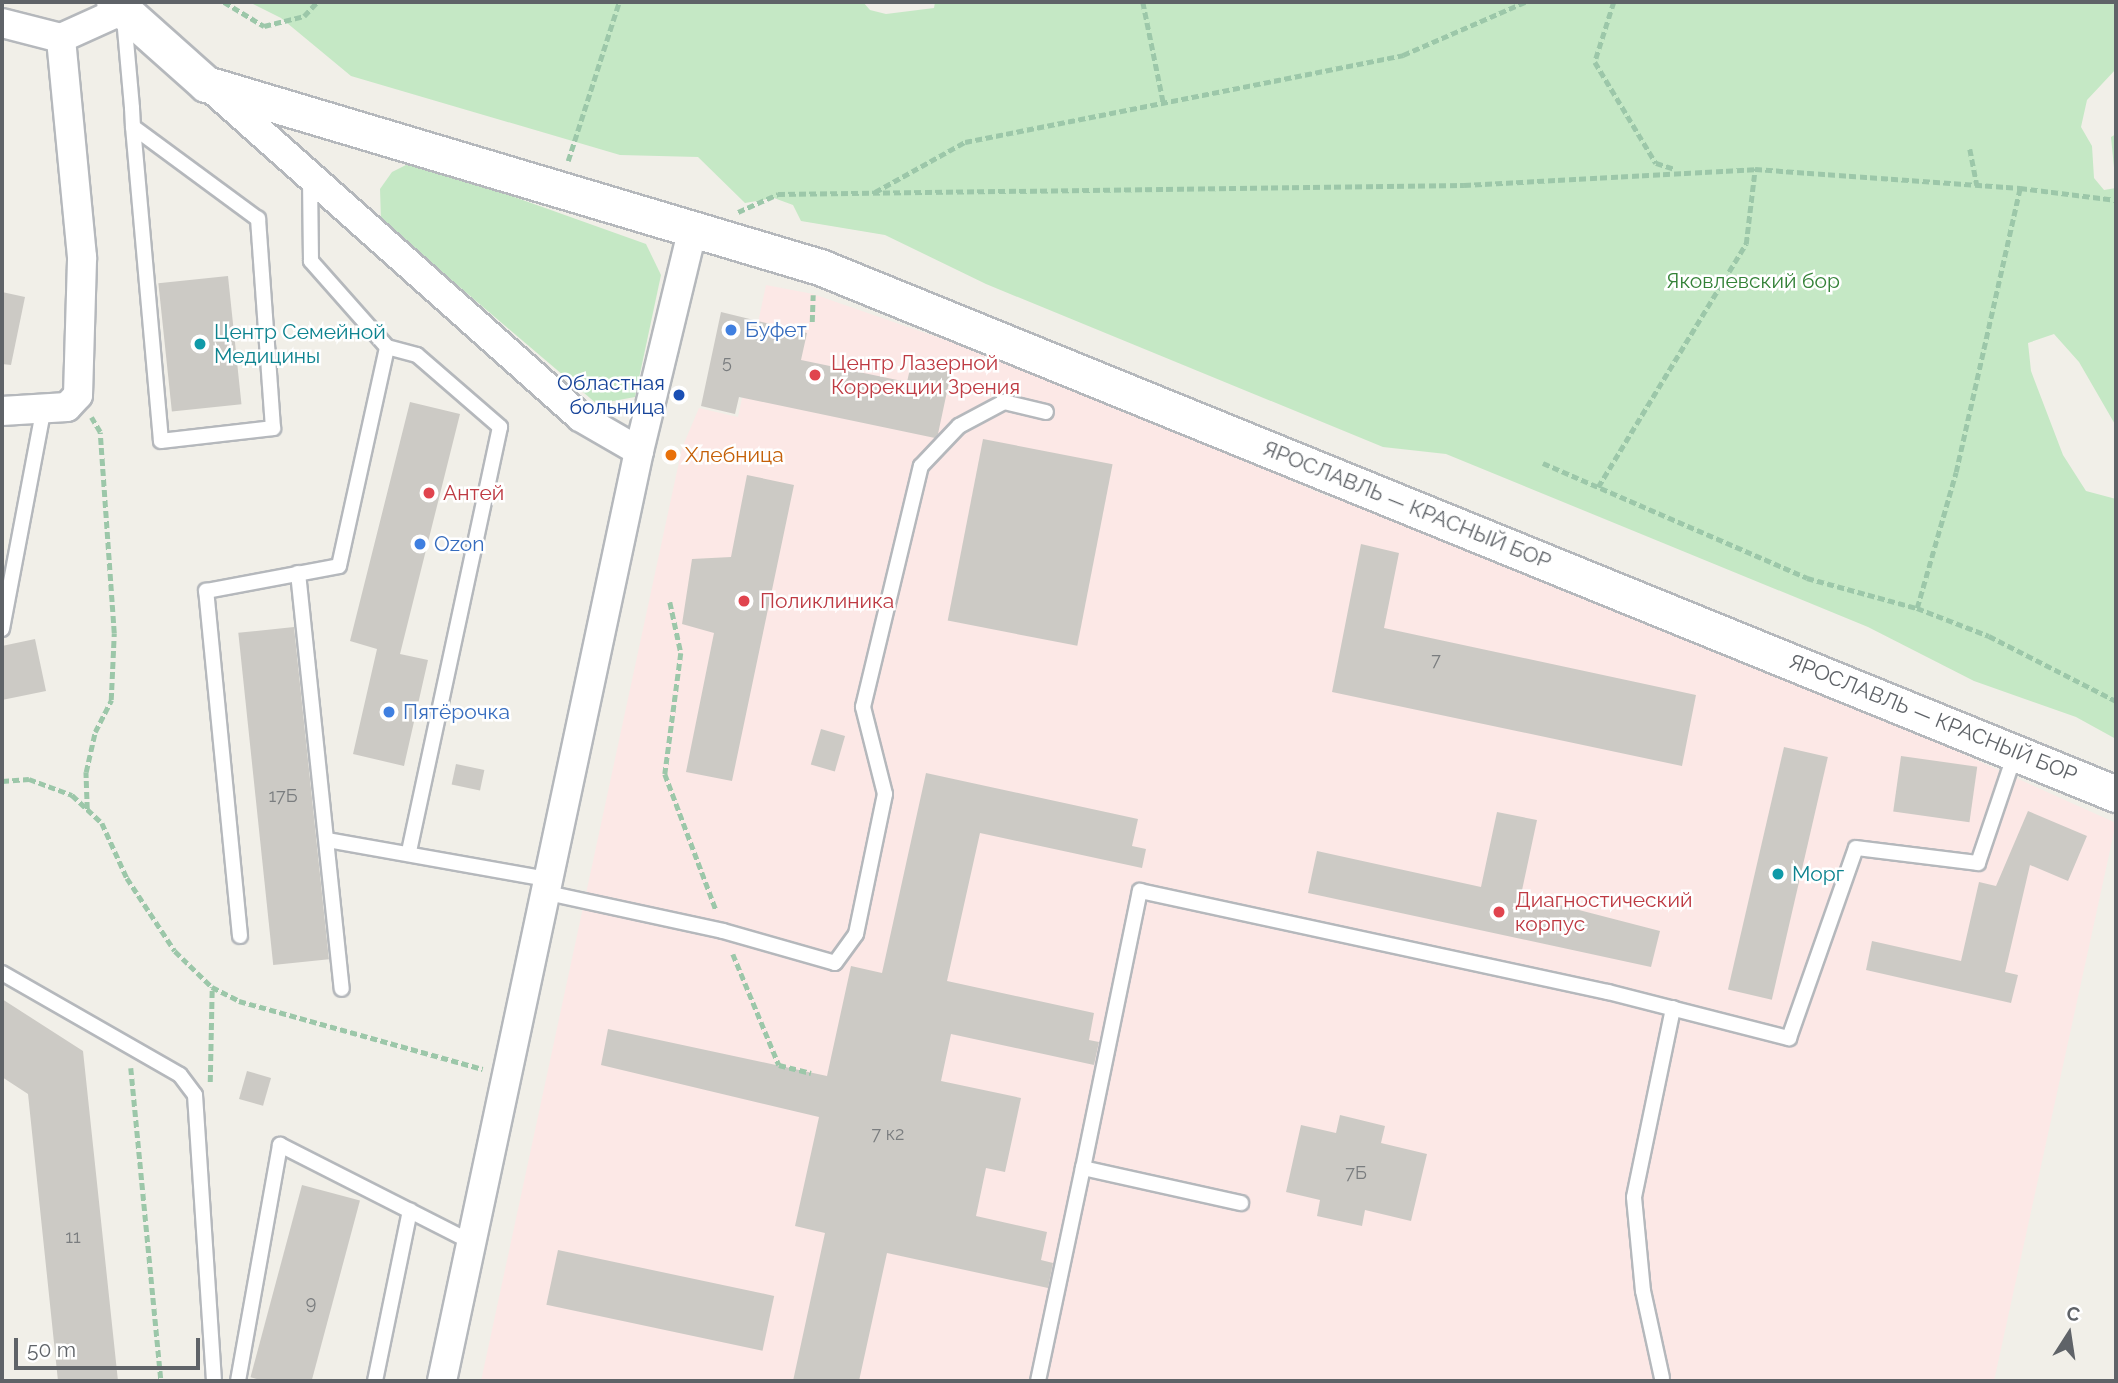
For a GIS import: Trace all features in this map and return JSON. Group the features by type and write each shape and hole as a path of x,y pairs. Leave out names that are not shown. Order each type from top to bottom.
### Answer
{"street":[{"path":"2,23 61,38 119,6 580,417 639,451"},
{"path":"2,411 43,412 66,407 78,395 82,257 61,38"},
{"name":"ЯРОСЛАВЛЬ — КРАСНЫЙ БОР","path":"206,83 558,192 820,267 2116,793"},
{"path":"442,1381 639,451 692,232"}],"lane":[{"path":"119,6 133,127 161,441 273,428 258,219 133,127"},
{"path":"309,176 311,261 387,347 416,355 500,427 409,853"},
{"path":"240,936 206,591 339,566 387,347"},
{"path":"328,840 409,853 545,885 835,963 856,934 885,794 863,707 921,466 959,426 1003,402 1046,412"},
{"path":"2,629 43,412"},
{"path":"298,573 342,989"},
{"path":"1038,1381 1140,891 1673,1008 1789,1038 1856,848 1978,863 2016,752"},
{"path":"2,973 180,1075 195,1095 214,1381"},
{"path":"1662,1378 1643,1291 1634,1197 1673,1008"},
{"path":"238,1381 275,1149 286,1147 471,1242"},
{"path":"1083,1168 1241,1203"},
{"path":"375,1381 410,1211"}],"path":[{"path":"224,2 264,26 304,16 317,2"},
{"path":"558,192 619,2"},
{"path":"1143,2 1164,105"},
{"path":"875,192 965,142 1164,105 1403,55 1525,2"},
{"path":"1614,2 1595,62 1656,163 1679,170"},
{"path":"1970,149 1977,185"},
{"path":"1598,487 1746,244 1755,169"},
{"path":"692,232 778,194 1464,185 1679,170 1755,169 2020,188 2116,200"},
{"path":"1917,608 1956,472 2020,188"},
{"path":"78,395 100,432 114,633 111,700 95,732 86,772 87,809"},
{"path":"1543,463 1807,578 1917,608 1989,636 2116,701"},
{"path":"670,602 681,653 665,774 723,931 779,1065 811,1073"},
{"path":"196,1116 210,1097 212,987"},
{"path":"129,1046 161,1381"}],"shaded area":[{"path":"766,285 813,294 1055,378 1329,497 1417,522 1832,695 2116,823 1994,1381 481,1381 682,448 699,408 738,417"}],"green space":[{"name":"Яковлевский бор","path":"249,2 863,2 870,10 886,14 934,8 935,2 2116,2 2116,69 2087,100 2081,127 2092,146 2094,178 2104,190 2116,188 2116,426 2079,362 2054,334 2028,343 2031,371 2063,455 2086,491 2116,499 2116,739 2076,717 1974,681 1868,627 1446,454 1383,447 986,284 885,235 801,221 793,205 774,198 745,203 698,157 620,155 351,76 281,18"},
{"path":"2116,134 2116,188 2111,137"},
{"path":"414,161 646,244 661,275 635,397 597,404 381,220 380,189 392,172"}],"building":[{"name":"Центр Семейной Медицины","path":"228,276 241,404 172,412 158,283"},
{"path":"2,292 25,297 11,365 2,364"},
{"name":"Центр Лазерной Коррекции Зрения","path":"721,312 807,333 801,360 907,382 912,360 952,368 938,434 935,438 739,397 735,414 701,406"},
{"path":"410,402 460,414 400,654 428,660 404,766 353,754 377,649 350,641"},
{"path":"983,439 1113,464 1077,646 948,621"},
{"path":"747,475 794,485 732,781 686,772 714,633 682,624 692,559 731,557"},
{"path":"1361,544 1399,553 1384,628 1696,695 1682,766 1332,692"},
{"path":"294,627 329,959 273,965 238,633"},
{"path":"35,639 46,691 2,700 2,646"},
{"path":"821,729 845,736 835,771 811,765"},
{"name":"Морг","path":"1784,747 1828,757 1772,1000 1728,990"},
{"path":"1901,756 1977,767 1969,822 1893,811"},
{"path":"456,764 484,770 480,791 452,785"},
{"path":"926,773 1138,819 1132,846 1146,849 1142,868 980,833 947,981 1094,1013 1089,1040 1099,1042 1094,1065 951,1034 941,1081 1021,1098 1005,1172 986,1168 976,1216 1047,1232 1041,1260 1053,1263 1048,1288 887,1253 859,1381 793,1381 825,1233 795,1226 819,1117 601,1065 608,1029 827,1076 851,966 882,973"},
{"path":"2028,811 2087,836 2068,881 2030,865 2005,972 2018,975 2011,1003 1866,970 1872,941 1961,961 1979,882 1996,886"},
{"path":"1497,812 1537,820 1521,895 1660,931 1651,967 1308,893 1317,851 1481,887"},
{"path":"2,999 83,1051 118,1381 58,1381 28,1094 2,1077"},
{"path":"247,1071 271,1078 263,1106 239,1099"},
{"path":"1340,1115 1385,1126 1381,1143 1427,1154 1411,1221 1365,1210 1362,1226 1317,1216 1320,1200 1286,1192 1301,1125 1336,1133"},
{"path":"302,1185 360,1201 312,1381 265,1381 250,1377"},
{"path":"558,1250 774,1296 763,1351 546,1305"}],"place":[{"name":"Буфет","path":"731,330"},
{"name":"Центр Семейной Медицины","path":"200,344"},
{"name":"Центр Лазерной Коррекции Зрения","path":"815,375"},
{"name":"Областная больница","path":"679,395"},
{"name":"Хлебница","path":"671,455"},
{"name":"Антей","path":"429,493"},
{"name":"Ozon","path":"420,544"},
{"name":"Поликлиника","path":"744,601"},
{"name":"Пятёрочка","path":"389,712"},
{"name":"Морг","path":"1778,874"},
{"name":"Диагностический корпус","path":"1499,912"}]}
